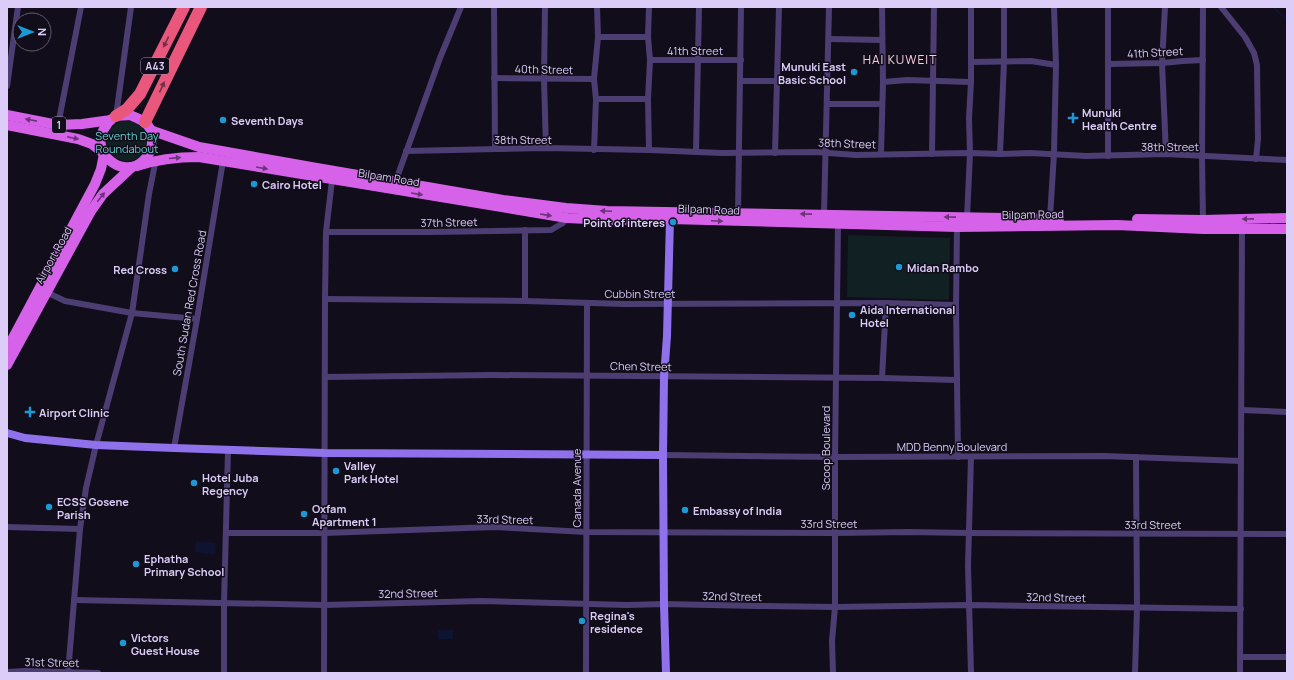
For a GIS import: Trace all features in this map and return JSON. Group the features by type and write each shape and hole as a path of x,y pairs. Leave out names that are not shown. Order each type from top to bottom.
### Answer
{"highway":[{"name":"A43","path":"114,118 127,109 140,94 184,7"},
{"name":"A43","path":"147,126 201,7"}],"main road":[{"name":"1","path":"7,115 58,125 82,124 130,115 147,126"},
{"path":"103,153 100,140 101,134 107,124 114,118"},
{"name":"1","path":"7,125 78,139 92,144 113,164 126,168 134,166"},
{"path":"134,166 145,160 151,151 153,140 147,126"},
{"name":"Bilpam Road","path":"147,126 199,147 394,186 567,218 608,220 670,220 824,214 968,218 1050,218 1242,228 1287,228"},
{"name":"Airport Road","path":"7,349 95,184 101,169 103,153"},
{"name":"Bilpam Road","path":"134,166 156,159 182,157 199,158 332,180 394,186 566,208 838,224 957,226 1117,224 1203,225 1287,218"},
{"name":"Airport Road","path":"7,365 95,205 103,194 134,166"}],"street":[{"path":"7,86 18,7"},
{"path":"58,125 81,7"},
{"path":"114,118 131,7"},
{"path":"394,186 440,58 461,7"},
{"path":"494,7 495,148"},
{"path":"545,7 544,79 546,148"},
{"path":"594,150 596,99 594,79 598,37 598,7"},
{"path":"649,7 649,150"},
{"path":"696,152 699,7"},
{"path":"738,218 742,7"},
{"path":"775,153 779,7"},
{"path":"824,214 829,7"},
{"path":"881,154 881,104 883,82 882,7"},
{"path":"932,154 934,7"},
{"path":"968,218 971,7"},
{"path":"1000,154 1004,62 1004,7"},
{"path":"1050,218 1054,153 1056,65 1054,7"},
{"path":"1108,7 1108,156"},
{"path":"1165,7 1162,63 1166,154"},
{"path":"1203,225 1202,156 1204,7"},
{"path":"1221,7 1245,37 1254,53 1257,65 1258,139 1256,159"},
{"path":"598,37 648,37"},
{"path":"829,39 882,40"},
{"name":"41th Street","path":"650,60 741,60"},
{"name":"41th Street","path":"1108,64 1162,63 1203,60"},
{"path":"971,62 1031,61 1056,65"},
{"name":"40th Street","path":"494,78 594,79"},
{"path":"883,82 907,80 971,82"},
{"path":"740,81 827,81"},
{"path":"596,99 648,99"},
{"path":"827,104 881,104"},
{"name":"38th Street","path":"406,151 546,148 739,153 815,152 881,154 1000,154 1030,152 1086,156 1166,154 1287,160"},
{"path":"68,673 80,529 86,488 96,445 132,313 149,194 156,159"},
{"name":"South Sudan Red Cross Road","path":"174,448 223,161"},
{"path":"324,673 326,232 332,180"},
{"name":"37th Street","path":"326,232 551,230 563,223 567,218"},
{"path":"666,673 663,455 664,377 670,220"},
{"name":"Scoop Boulevard","path":"833,673 832,641 835,607 838,224"},
{"path":"957,226 956,305 958,457"},
{"path":"1240,673 1242,228"},
{"path":"524,301 525,230"},
{"path":"46,292 66,301 132,313 197,319"},
{"name":"Cubbin Street","path":"325,298 587,303 886,303 956,305"},
{"name":"Canada Avenue","path":"586,673 587,303"},
{"path":"882,378 886,303"},
{"name":"Chen Street","path":"325,377 492,375 957,380"},
{"path":"1242,410 1287,412"},
{"path":"7,433 25,438 96,445 228,450 325,453 586,456 663,455"},
{"path":"224,673 224,604 228,450"},
{"name":"MDD Benny Boulevard","path":"663,455 835,457 1136,457 1241,461"},
{"path":"971,457 969,533 971,673"},
{"path":"1135,673 1136,457"},
{"path":"7,527 80,529"},
{"name":"33rd Street","path":"227,532 324,533 495,527 586,532 1287,534"},
{"name":"32nd Street","path":"74,600 324,606 482,601 627,605 664,604 835,607 969,605 1241,609"},
{"path":"1240,657 1287,657"},
{"name":"31st Street","path":"7,672 98,673"}],"green space":[{"name":"Seventh Day Roundabout","path":"131,121 138,124 144,130 147,141 146,149 138,158 131,161 123,161 116,158 108,149 107,137 110,130 119,122"},
{"name":"Midan Rambo","path":"848,235 950,238 949,300 847,297"}],"water":[{"path":"196,541 216,543 215,555 195,552"},
{"path":"438,630 453,630 453,639 438,639"}],"waterway":[{"path":"1273,7 1287,20"}],"place":[{"name":"Munuki East Basic School","path":"854,72"},
{"name":"Munuki Health Centre","path":"1073,118"},
{"name":"Seventh Days","path":"223,120"},
{"name":"Cairo Hotel","path":"254,184"},
{"name":"Point of interes","path":"673,222"},
{"name":"Midan Rambo","path":"899,267"},
{"name":"Red Cross","path":"175,269"},
{"name":"Aida International Hotel","path":"852,315"},
{"name":"Airport Clinic","path":"30,412"},
{"name":"Valley Park Hotel","path":"336,471"},
{"name":"Hotel Juba Regency","path":"194,483"},
{"name":"ECSS Gosene Parish","path":"49,507"},
{"name":"Embassy of India","path":"685,510"},
{"name":"Oxfam Apartment 1","path":"304,514"},
{"name":"Ephatha Primary School","path":"136,564"},
{"name":"Regina's residence","path":"582,621"},
{"name":"Victors Guest House","path":"123,643"}],"district":[{"name":"HAI KUWEIT","path":"900,59"}]}
